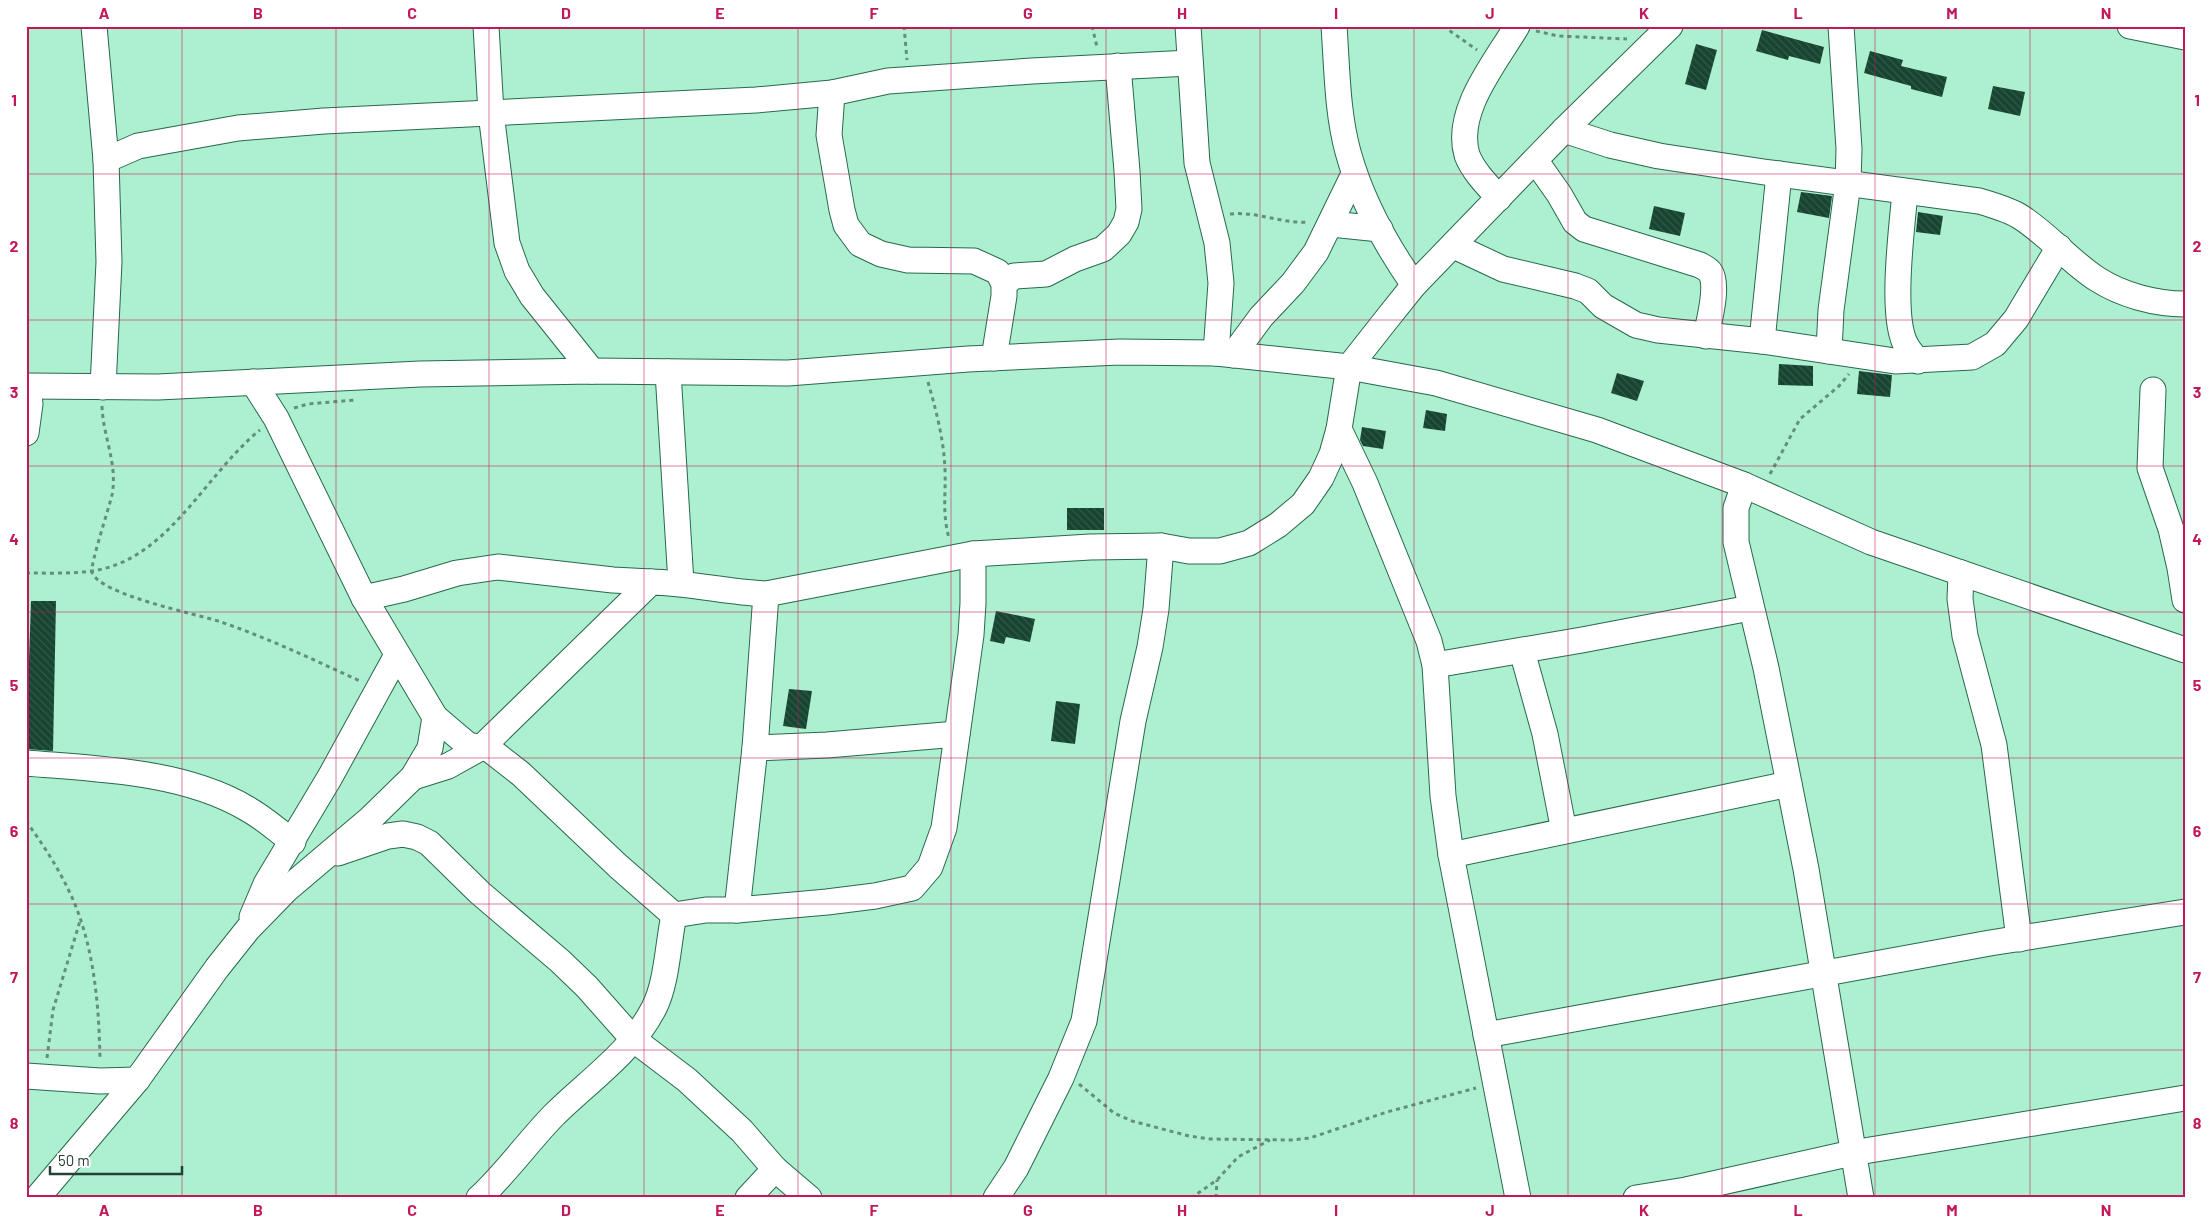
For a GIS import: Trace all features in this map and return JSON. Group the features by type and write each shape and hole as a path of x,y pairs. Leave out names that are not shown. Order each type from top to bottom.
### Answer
{"street":[{"path":"94,26 106,160 109,262 103,387"},
{"path":"486,26 491,112 506,243 514,264 532,296 592,372"},
{"path":"1188,26 1197,163 1216,243 1221,283 1225,354"},
{"path":"1334,26 1342,117 1347,150 1354,174 1380,230 1414,285"},
{"path":"2130,26 2185,36"},
{"path":"1499,198 1478,174 1467,155 1464,126 1473,100 1496,62 1523,27"},
{"path":"1829,351 1831,310 1848,183 1849,149 1834,29"},
{"path":"364,598 404,589 457,572 498,567 613,580 681,583 731,592 766,594 963,556 1044,548 1161,546 1189,551 1220,551 1249,543 1278,525 1303,504 1321,478 1332,454 1339,429 1349,367 1414,285 1454,246 1564,130 1664,32"},
{"path":"106,160 138,146 238,128 491,112 756,100 832,93 888,81 1118,66 1190,64"},
{"path":"1004,284 1014,276 1046,274 1075,259 1103,249 1112,242 1126,222 1129,209 1128,171 1118,66"},
{"path":"832,93 829,135 846,225 860,244 882,254 908,260 974,261 998,272 1003,278 1004,284 994,358"},
{"path":"1564,130 1610,145 1659,156 1979,201 2000,207 2019,216 2096,278 2124,294 2172,304 2185,304"},
{"path":"1535,160 1559,194 1575,222 1584,229 1700,265 1710,271 1714,291 1706,336"},
{"path":"1225,354 1261,317 1307,264 1331,224 1354,174"},
{"path":"1762,341 1779,174"},
{"path":"1905,192 1898,306 1900,326 1905,345 1918,361"},
{"path":"1331,224 1380,230"},
{"path":"1454,246 1503,270 1575,286 1588,291 1603,306 1636,325 1658,330 1762,341 1895,361 1972,357 1995,344 2016,319 2059,247"},
{"path":"26,434 28,395 103,387 158,387 420,374 592,372 788,373 923,362 1118,352 1225,354 1349,367 1436,383 1597,430 1751,488 1871,542 2185,650"},
{"path":"668,372 681,583"},
{"path":"253,382 276,418 364,598 435,717 468,745 482,747 499,756 521,774 618,866 674,915"},
{"path":"2153,390 2150,468 2171,529 2185,600"},
{"path":"1339,429 1365,483 1405,586 1429,641 1435,666 1443,796 1451,856 1518,1198"},
{"path":"1751,488 1736,508 1736,542 1750,608 1766,668 1806,870 1861,1198"},
{"path":"996,1198 1016,1168 1064,1070 1084,1020 1133,721 1150,647 1156,609 1161,546"},
{"path":"674,915 706,910 737,910 875,896 912,888 930,867 944,828 971,634 973,603 963,556"},
{"path":"1962,573 1960,599 1965,636 1994,745 2019,939"},
{"path":"413,777 448,766 482,747 651,582"},
{"path":"737,910 754,748 766,594"},
{"path":"1435,666 1750,608"},
{"path":"1522,651 1545,734 1564,832"},
{"path":"248,929 266,884 293,842 397,655"},
{"path":"37,1198 137,1080 248,929 286,890 371,818 413,777 430,748 435,717"},
{"path":"754,748 827,745 957,734"},
{"path":"26,762 107,770 170,780 204,788 247,808 293,842"},
{"path":"1451,856 1789,784"},
{"path":"324,858 388,836 403,834 417,837 429,844 480,893 560,961 587,987 633,1039 687,1080 742,1131 775,1169 809,1198"},
{"path":"1486,1036 2019,939 2185,912"},
{"path":"478,1198 499,1180 553,1116 603,1071 633,1039 654,1007 663,984 674,915"},
{"path":"36,1077 100,1081 137,1080"},
{"path":"1636,1198 1686,1190 1852,1153 2185,1098"},
{"path":"748,1198 775,1169"}],"path":[{"path":"904,26 909,80"},
{"path":"1442,26 1496,62"},
{"path":"1523,27 1558,36 1664,32"},
{"path":"1210,217 1249,213 1286,222 1331,224"},
{"path":"1751,488 1780,458 1800,419 1839,386 1864,357"},
{"path":"923,362 939,426 945,472 944,519 963,556"},
{"path":"103,387 103,422 114,471 112,494 105,525 93,558 92,571 102,581 141,600 220,621 315,660 378,690"},
{"path":"26,573 92,571 114,565 136,555 163,534 239,449 276,418"},
{"path":"26,822 69,890 80,920 91,963 98,1009 100,1081"},
{"path":"36,1077 53,1010 80,920"},
{"path":"1064,1070 1105,1106 1132,1121 1210,1139 1291,1140 1310,1138 1387,1112 1495,1083"},
{"path":"1191,1198 1217,1180 1238,1157 1271,1139"},
{"path":"1216,1198 1217,1180"}],"building":[{"path":"1762,30 1824,47 1820,64 1789,56 1788,60 1756,51"},
{"path":"1696,44 1717,50 1706,90 1685,84"},
{"path":"1870,51 1903,60 1901,66 1947,77 1942,97 1864,73"},
{"path":"1993,86 2025,92 2020,116 1988,109"},
{"path":"1801,192 1832,196 1829,218 1797,212"},
{"path":"1654,206 1685,213 1680,236 1649,229"},
{"path":"1918,212 1943,216 1940,235 1916,232"},
{"path":"1779,364 1813,366 1813,386 1778,385"},
{"path":"1859,371 1892,375 1890,397 1857,394"},
{"path":"1617,373 1644,381 1637,401 1611,393"},
{"path":"1426,410 1447,414 1445,431 1423,428"},
{"path":"1362,427 1386,431 1383,449 1363,446 1360,440"},
{"path":"1067,508 1104,508 1104,530 1067,530"},
{"path":"31,601 56,601 53,751 26,749"},
{"path":"996,611 1035,619 1030,642 1006,637 1004,644 990,641"},
{"path":"789,689 812,691 806,729 783,726"},
{"path":"1056,701 1080,704 1075,744 1051,741"}]}
